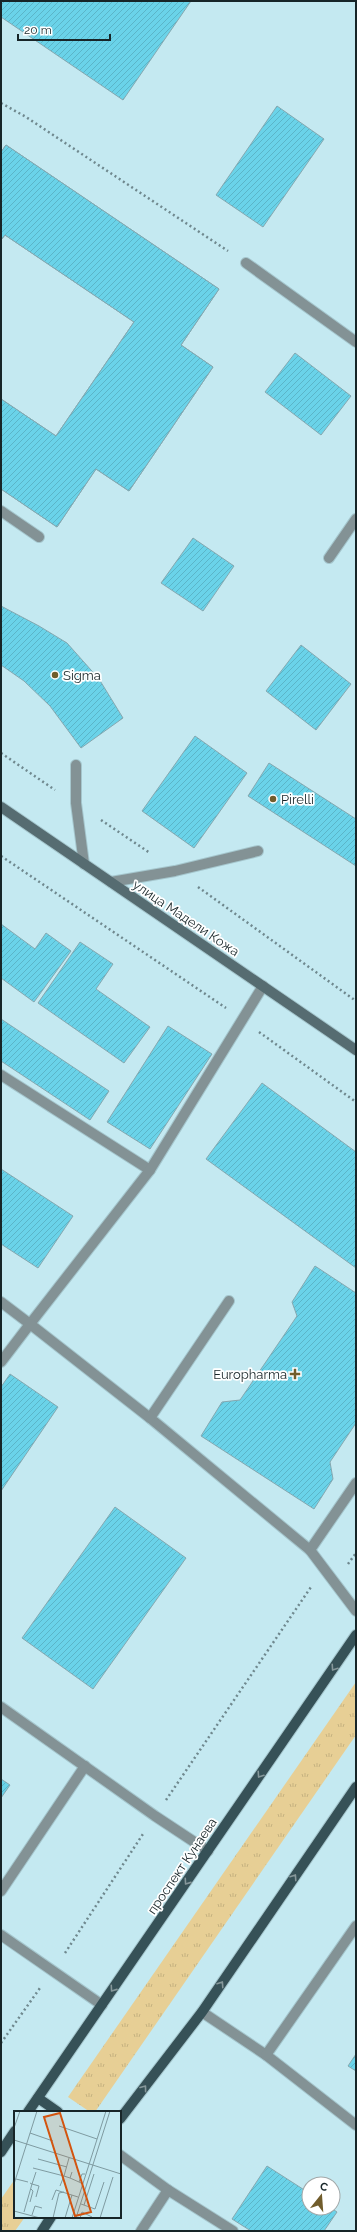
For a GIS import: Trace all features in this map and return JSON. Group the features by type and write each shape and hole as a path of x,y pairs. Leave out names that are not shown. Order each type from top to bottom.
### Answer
{"main road":[{"name":"улица Мадели Кожа","path":"1,807 356,1050"},
{"name":"проспект Кунаева","path":"29,2111 356,1635"},
{"path":"121,2118 202,2012 356,1787"},
{"path":"38,2098 57,2111"},
{"path":"1,2152 14,2133"},
{"path":"42,2231 50,2218"}],"street":[{"path":"246,263 356,342"},
{"path":"1,511 39,537"},
{"path":"329,558 356,519"},
{"path":"76,765 76,803 84,864"},
{"path":"111,882 175,871 258,851"},
{"path":"1,1362 150,1170 263,986"},
{"path":"1,1075 150,1170"},
{"path":"150,1418 228,1301"},
{"path":"1,1302 150,1418 310,1550 356,1611"},
{"path":"310,1550 356,1483"},
{"path":"1,1707 155,1816 208,1851"},
{"path":"1,1891 85,1766"},
{"path":"266,2055 356,1926"},
{"path":"1,1935 102,2005"},
{"path":"202,2012 266,2055 356,2125"},
{"path":"121,2156 168,2190 233,2231"},
{"path":"141,2231 168,2190"}],"path":[{"path":"1,103 26,117 246,263"},
{"path":"1,856 242,1019 356,1102"},
{"path":"1,2043 53,1971 155,1816 324,1569"}],"green space":[{"path":"356,1682 356,1735 96,2111 89,2111 68,2097"},
{"path":"14,2180 14,2218 24,2218 15,2231 1,2231 1,2199"}],"building":[{"path":"1,1 191,1 123,100 1,17"},
{"path":"277,106 324,139 263,227 216,195"},
{"path":"6,145 219,289 181,345 213,367 129,491 96,469 57,527 1,489 1,399 56,436 134,322 5,235 1,240 1,152"},
{"path":"6,145 219,289 181,345 213,367 129,491 96,469 57,527 1,489 1,399 56,436 134,322 5,235 1,240 1,152"},
{"path":"295,353 351,396 321,435 265,392"},
{"path":"193,538 234,566 203,611 161,583"},
{"name":"Sigma","path":"1,606 67,643 99,679 123,718 81,748 50,706 24,681 1,665"},
{"path":"301,645 351,684 316,730 266,691"},
{"path":"195,736 247,773 194,848 142,811"},
{"path":"269,763 356,819 356,866 248,796"},
{"path":"1,924 35,949 46,933 71,951 34,1002 1,978"},
{"path":"80,942 113,964 96,989 150,1027 124,1063 38,1003"},
{"path":"1,1019 109,1091 90,1120 1,1061"},
{"path":"168,1026 212,1054 150,1149 107,1122"},
{"path":"262,1083 356,1152 356,1268 206,1159"},
{"path":"1,1169 73,1216 38,1268 1,1244"},
{"path":"315,1266 356,1293 356,1423 330,1462 333,1479 314,1509 201,1436 222,1402 240,1400 297,1316 292,1302"},
{"path":"10,1374 58,1407 1,1491 1,1387"},
{"path":"115,1507 186,1558 93,1689 22,1638"},
{"path":"1,1779 10,1785 1,1798"},
{"path":"356,2054 356,2071 348,2066"},
{"path":"267,2166 301,2188 301,2216 334,2216 324,2231 251,2231 232,2219"}],"place":[{"name":"Sigma","path":"55,675"},
{"name":"Pirelli","path":"273,799"},
{"name":"Europharma","path":"295,1374"}]}
